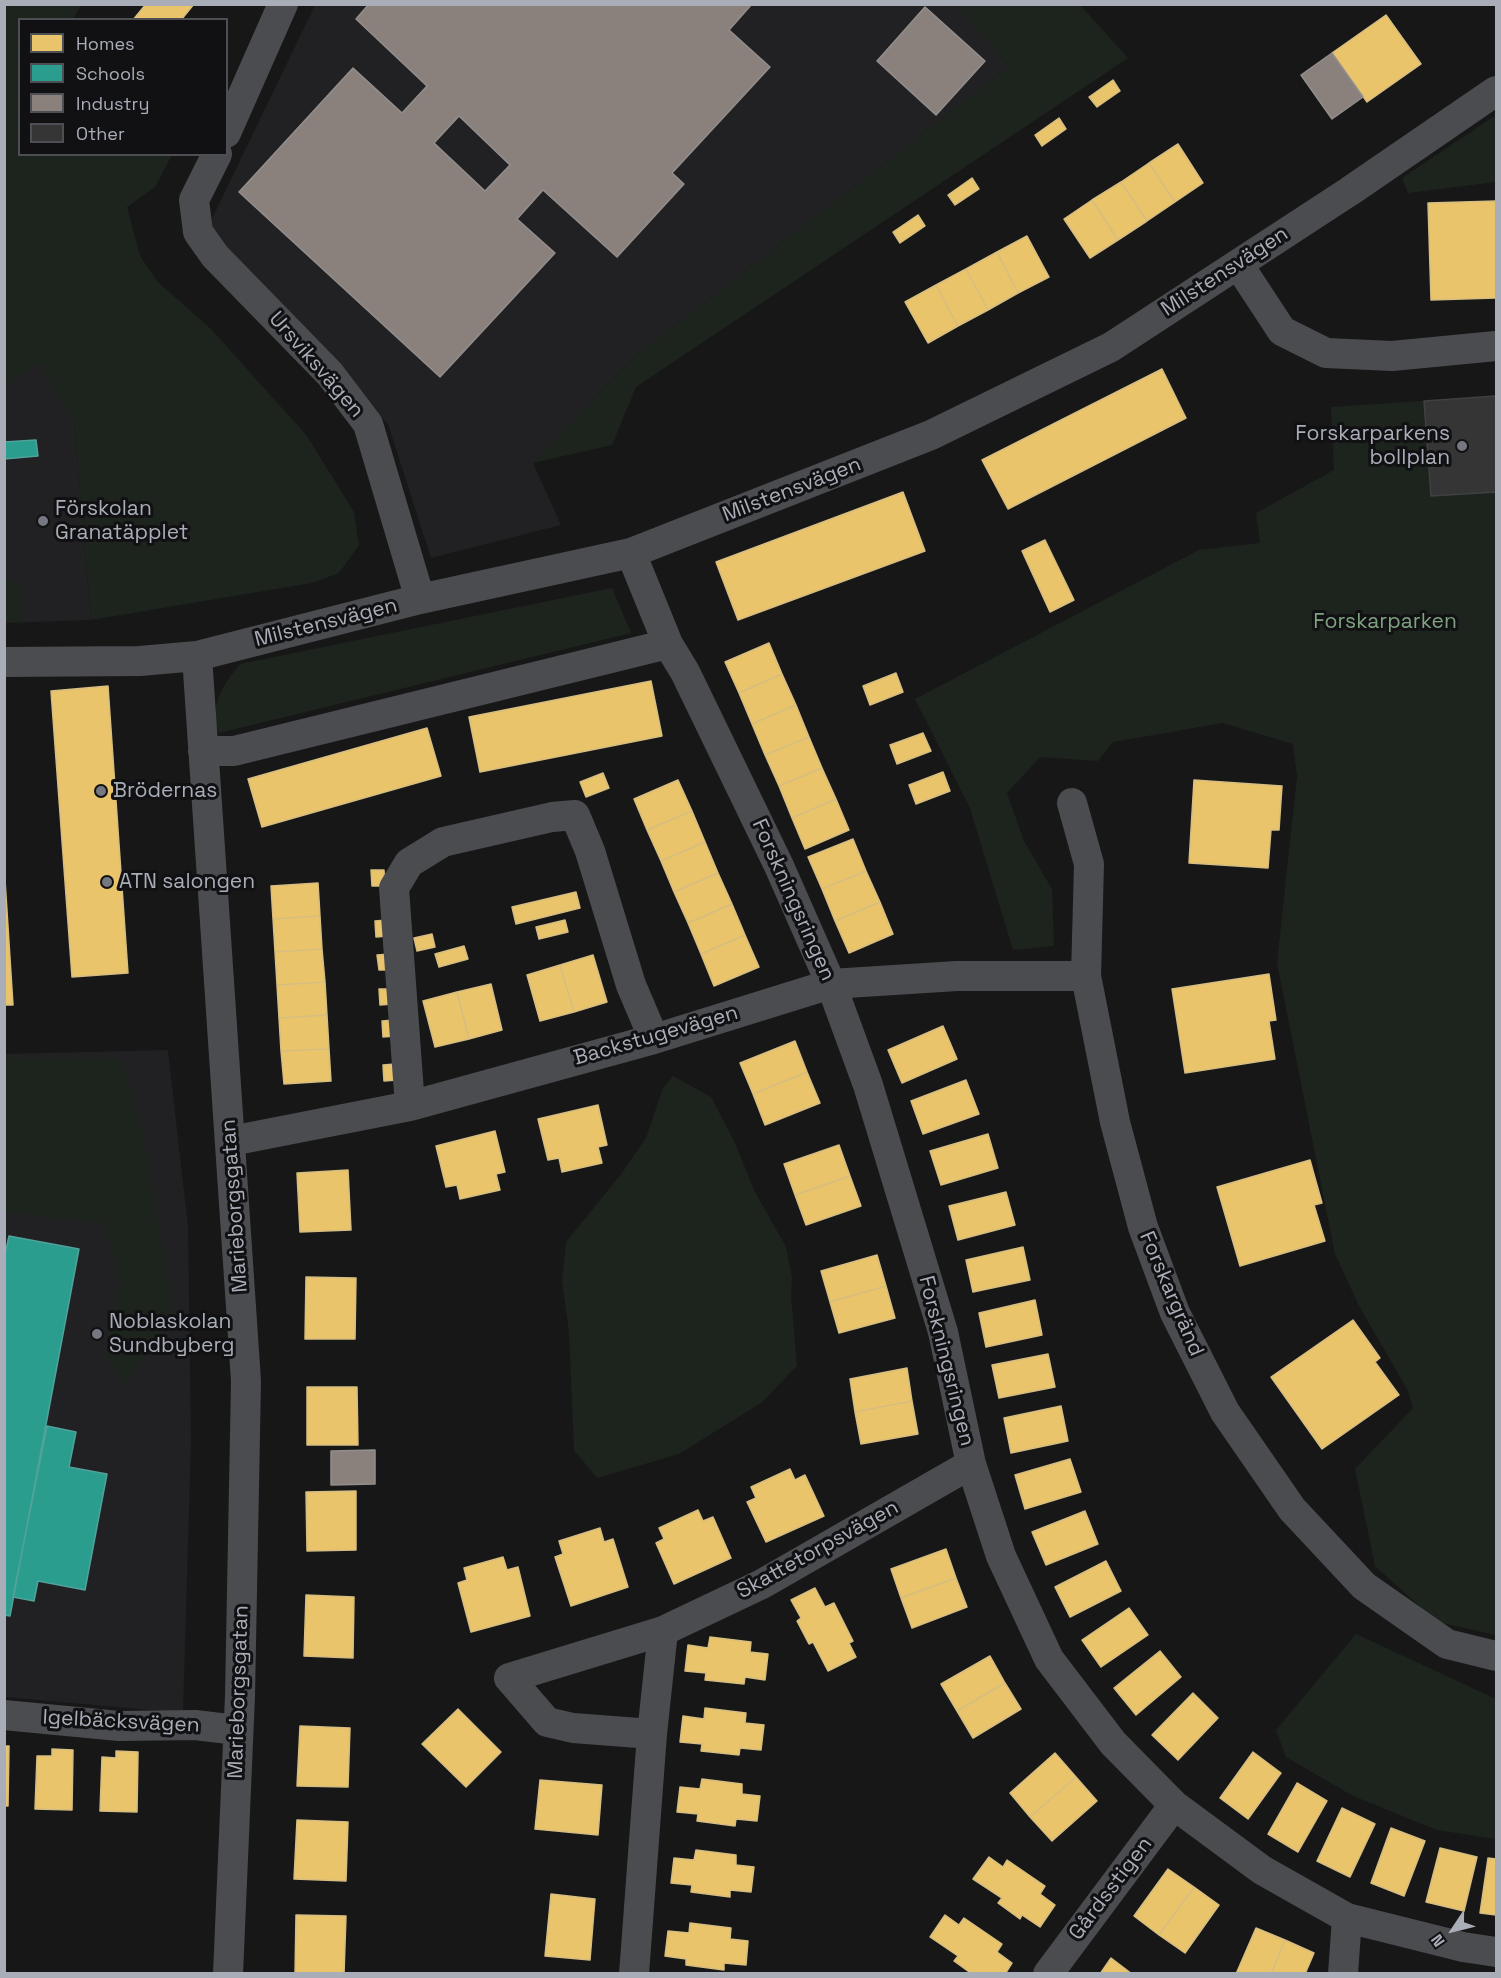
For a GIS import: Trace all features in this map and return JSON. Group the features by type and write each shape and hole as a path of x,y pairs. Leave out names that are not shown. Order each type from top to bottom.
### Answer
{"street":[{"path":"228,129 284,4"},
{"name":"Milstensvägen","path":"4,662 140,661 197,656 420,599 631,552 931,435 1111,347 1497,91"},
{"name":"Ursviksvägen","path":"216,156 194,200 198,232 215,256 330,374 368,424 420,599"},
{"path":"1238,264 1282,332 1326,353 1392,356 1497,346"},
{"name":"Forskningsringen","path":"631,552 668,644 685,672 779,866 831,984 868,1085 943,1332 971,1464 1001,1556 1049,1659 1113,1743 1174,1804 1262,1870 1347,1918 1463,1947 1497,1952"},
{"path":"203,751 234,750 668,644"},
{"name":"Marieborgsgatan","path":"197,656 246,1381 240,1696 228,1974"},
{"name":"Forskargränd","path":"1072,803 1089,864 1086,976 1115,1122 1143,1227 1175,1313 1225,1412 1292,1509 1364,1586 1447,1644 1497,1656"},
{"path":"410,1106 394,888 409,864 443,842 552,817 575,815 590,851 631,985 654,1039"},
{"name":"Backstugevägen","path":"231,1142 410,1106 654,1039 831,984 957,976 1086,976"},
{"name":"Skattetorpsvägen","path":"652,1734 573,1728 547,1722 508,1678 663,1631 762,1584 971,1464"},
{"path":"634,1974 652,1734 663,1631"},
{"name":"Igelbäcksvägen","path":"4,1714 119,1726 195,1725 237,1730"},
{"name":"Gårdsstigen","path":"1048,1974 1174,1804"},
{"path":"1343,1974 1347,1918"}],"shaded area":[{"path":"315,5 955,5 1010,66 634,357 533,463 561,525 431,558 388,424 208,227"},
{"name":"Förskolan Granatäpplet","path":"39,362 74,421 91,620 5,623 5,366"},
{"name":"Noblaskolan Sundbyberg","path":"168,1050 188,1227 191,1442 183,1713 5,1697 4,1054"}],"green space":[{"path":"5,4 81,5 74,18 18,18 18,156 171,156 155,187 127,207 140,256 158,282 211,329 307,436 354,512 359,545 339,573 312,583 91,620 74,421 39,362 5,386"},
{"path":"955,5 1080,5 1128,58 636,387 612,445 533,463 634,357 1010,66"},
{"path":"1496,115 1496,182 1408,193 1402,178"},
{"name":"Forskarparken","path":"1496,396 1496,1635 1437,1622 1375,1566 1355,1469 1413,1408 1407,1389 1359,1306 1335,1254 1277,963 1297,776 1293,744 1223,723 1113,742 1098,761 1040,757 1007,793 1024,841 1052,889 1054,946 1013,950 970,808 915,699 1199,550 1260,543 1256,513 1334,470 1331,407"},
{"path":"5,577 17,585 22,595 21,622 5,622"},
{"path":"612,588 631,633 219,733 215,714 216,705 223,688 240,664"},
{"path":"5,1057 122,1059 143,1134 173,1310 124,1383 105,1353 120,1282 104,1223 5,1212"},
{"path":"673,1076 711,1097 736,1145 754,1190 786,1247 792,1277 791,1296 797,1366 761,1403 679,1454 597,1478 574,1450 569,1332 562,1281 566,1242 622,1173 646,1138 663,1088"},
{"path":"1356,1634 1496,1699 1496,1839 1437,1830 1353,1796 1286,1757 1276,1730"}],"building: Homes":[{"path":"146,4 194,4 183,18 135,18"},
{"path":"1386,15 1421,64 1367,102 1332,53"},
{"path":"1113,80 1120,91 1097,107 1089,97"},
{"path":"1059,118 1066,129 1042,146 1035,135"},
{"path":"1178,144 1203,183 1175,202 1149,163"},
{"path":"1149,163 1175,202 1147,221 1121,182"},
{"path":"972,178 979,189 955,205 948,195"},
{"path":"1121,182 1147,221 1118,240 1092,200"},
{"path":"1092,200 1118,240 1090,258 1064,219"},
{"path":"1496,201 1496,298 1431,300 1428,203"},
{"path":"918,215 925,226 900,243 893,232"},
{"path":"1027,236 1049,277 1018,293 997,252"},
{"path":"997,252 1018,293 988,310 966,269"},
{"path":"966,269 988,310 958,326 936,285"},
{"path":"936,285 958,326 928,343 905,302"},
{"path":"1162,369 1186,418 1008,509 982,460"},
{"path":"903,492 925,551 738,620 716,562"},
{"path":"1045,540 1074,600 1050,612 1022,551"},
{"path":"769,643 782,674 739,693 725,662"},
{"path":"896,673 903,692 870,705 863,686"},
{"path":"782,674 796,705 752,724 739,693"},
{"path":"651,681 662,736 480,772 469,717"},
{"path":"108,686 128,973 72,977 51,691"},
{"path":"796,705 809,737 765,755 752,724"},
{"path":"427,728 441,776 262,827 248,779"},
{"path":"923,733 931,751 897,764 890,745"},
{"path":"809,737 822,768 779,786 765,755"},
{"path":"822,768 836,799 792,818 779,786"},
{"path":"943,772 950,791 916,804 909,785"},
{"path":"603,773 609,788 586,797 580,782"},
{"path":"678,780 692,811 647,830 634,799"},
{"path":"1194,780 1282,786 1279,830 1271,830 1268,868 1189,863"},
{"path":"836,799 849,830 805,849 792,818"},
{"path":"692,811 705,842 661,861 647,830"},
{"path":"853,839 866,871 822,889 808,857"},
{"path":"705,842 718,873 674,892 661,861"},
{"path":"4,864 13,1005 4,1005"},
{"path":"371,870 384,870 385,886 372,886"},
{"path":"866,871 880,902 835,921 822,889"},
{"path":"718,873 732,904 688,923 674,892"},
{"path":"318,883 320,916 273,919 271,886"},
{"path":"576,892 580,908 516,924 512,907"},
{"path":"880,902 893,934 849,953 835,921"},
{"path":"732,904 745,935 701,954 688,923"},
{"path":"320,916 322,949 275,952 273,919"},
{"path":"387,920 388,936 376,937 375,921"},
{"path":"565,920 568,932 539,939 536,927"},
{"path":"432,934 435,947 417,951 414,938"},
{"path":"745,935 759,967 714,986 701,954"},
{"path":"464,946 468,959 439,967 435,954"},
{"path":"322,949 325,982 277,985 275,952"},
{"path":"390,954 391,970 379,970 377,955"},
{"path":"593,955 607,1002 574,1012 560,965"},
{"path":"560,965 574,1012 540,1021 527,975"},
{"path":"1269,974 1276,1020 1269,1021 1275,1059 1185,1073 1172,989"},
{"path":"325,982 327,1015 279,1018 277,985"},
{"path":"491,984 502,1030 469,1039 457,992"},
{"path":"379,989 392,989 393,1004 380,1005"},
{"path":"457,992 469,1039 435,1047 423,1001"},
{"path":"327,1015 329,1049 281,1051 279,1018"},
{"path":"394,1020 395,1036 383,1037 382,1021"},
{"path":"943,1026 957,1059 902,1083 888,1050"},
{"path":"795,1041 807,1072 753,1094 740,1063"},
{"path":"329,1049 331,1081 284,1084 281,1051"},
{"path":"395,1064 397,1080 384,1081 383,1065"},
{"path":"807,1072 820,1103 765,1125 753,1094"},
{"path":"966,1080 979,1114 923,1134 911,1101"},
{"path":"598,1105 607,1145 598,1147 602,1163 562,1172 559,1158 548,1160 538,1119"},
{"path":"495,1131 505,1172 496,1174 500,1190 460,1199 457,1185 446,1187 436,1146"},
{"path":"988,1134 998,1168 941,1185 930,1151"},
{"path":"839,1145 850,1176 795,1195 784,1164"},
{"path":"1310,1160 1322,1203 1314,1205 1325,1241 1240,1266 1217,1187"},
{"path":"348,1170 351,1230 300,1232 297,1173"},
{"path":"850,1176 861,1206 806,1225 795,1195"},
{"path":"1006,1192 1015,1225 958,1240 949,1206"},
{"path":"1023,1247 1030,1280 973,1292 966,1260"},
{"path":"877,1255 886,1286 830,1302 821,1271"},
{"path":"306,1277 356,1278 355,1339 305,1339"},
{"path":"886,1286 895,1318 839,1333 830,1302"},
{"path":"1035,1300 1042,1335 986,1347 979,1313"},
{"path":"1353,1320 1380,1358 1375,1362 1399,1395 1322,1449 1271,1377"},
{"path":"1048,1354 1055,1387 999,1398 992,1365"},
{"path":"907,1368 912,1401 855,1412 850,1379"},
{"path":"307,1387 357,1387 358,1445 307,1445"},
{"path":"912,1401 918,1434 861,1444 855,1412"},
{"path":"1061,1406 1068,1441 1011,1453 1004,1418"},
{"path":"1070,1459 1081,1492 1025,1509 1015,1475"},
{"path":"790,1469 795,1480 805,1475 824,1516 766,1542 747,1502 756,1498 751,1487"},
{"path":"356,1491 356,1550 307,1551 306,1492"},
{"path":"698,1510 703,1521 713,1517 731,1558 674,1584 656,1543 664,1539 659,1528"},
{"path":"1085,1511 1098,1544 1046,1565 1032,1532"},
{"path":"600,1528 604,1542 613,1539 628,1587 571,1606 555,1557 563,1554 559,1541"},
{"path":"946,1549 956,1578 901,1598 891,1569"},
{"path":"503,1557 507,1570 518,1567 530,1616 471,1632 458,1583 467,1580 464,1568"},
{"path":"1106,1561 1121,1591 1070,1617 1055,1587"},
{"path":"956,1578 967,1607 912,1628 901,1598"},
{"path":"815,1588 825,1607 834,1603 853,1641 849,1643 856,1657 828,1671 813,1642 809,1644 797,1621 801,1618 791,1600"},
{"path":"306,1595 354,1597 353,1658 304,1656"},
{"path":"1129,1608 1148,1635 1101,1667 1082,1640"},
{"path":"710,1637 751,1642 750,1652 768,1654 765,1680 745,1677 744,1684 705,1680 706,1673 685,1671 688,1645 708,1648"},
{"path":"1160,1651 1181,1677 1136,1715 1114,1688"},
{"path":"990,1656 1005,1683 957,1711 941,1684"},
{"path":"1005,1683 1021,1709 973,1738 957,1711"},
{"path":"1193,1693 1218,1718 1178,1760 1152,1735"},
{"path":"705,1708 746,1713 745,1723 764,1725 761,1750 740,1748 739,1755 701,1751 702,1744 680,1742 683,1716 704,1719"},
{"path":"458,1709 501,1752 466,1787 422,1744"},
{"path":"300,1726 350,1728 348,1787 297,1786"},
{"path":"4,1746 9,1746 8,1806 4,1806"},
{"path":"52,1749 73,1750 72,1810 35,1809 37,1756 52,1756"},
{"path":"116,1751 138,1752 137,1812 100,1811 102,1757 116,1758"},
{"path":"1253,1752 1281,1773 1248,1819 1220,1798"},
{"path":"1055,1753 1076,1777 1030,1817 1010,1793"},
{"path":"1076,1777 1097,1801 1052,1841 1030,1817"},
{"path":"702,1779 742,1784 742,1794 760,1796 757,1821 736,1819 735,1826 697,1821 698,1814 677,1812 680,1787 700,1789"},
{"path":"540,1780 602,1785 598,1835 535,1829"},
{"path":"1297,1783 1327,1801 1298,1852 1268,1834"},
{"path":"1342,1808 1375,1824 1350,1877 1317,1861"},
{"path":"297,1820 348,1822 346,1881 294,1879"},
{"path":"1391,1828 1425,1841 1404,1896 1371,1883"},
{"path":"1440,1848 1477,1857 1464,1911 1426,1902"},
{"path":"696,1850 736,1855 736,1865 754,1867 751,1892 730,1890 730,1897 691,1892 692,1885 671,1883 674,1858 694,1860"},
{"path":"989,1857 1003,1867 1007,1860 1045,1886 1040,1894 1055,1905 1040,1927 1022,1915 1020,1919 998,1903 1002,1898 973,1879"},
{"path":"1488,1858 1496,1859 1496,1915 1480,1913"},
{"path":"1168,1869 1194,1887 1159,1935 1134,1916"},
{"path":"1194,1887 1219,1905 1185,1953 1159,1935"},
{"path":"551,1894 595,1899 590,1960 545,1956"},
{"path":"296,1915 346,1916 344,1974 295,1974"},
{"path":"945,1915 959,1925 964,1918 1002,1944 997,1952 1012,1963 1005,1974 972,1974 954,1961 958,1956 930,1937"},
{"path":"690,1923 731,1928 730,1939 748,1941 746,1965 724,1963 724,1970 686,1965 686,1959 665,1956 668,1931 689,1933"},
{"path":"1256,1928 1285,1940 1271,1974 1236,1974"},
{"path":"1285,1940 1314,1953 1305,1974 1271,1974"},
{"path":"1111,1958 1132,1974 1100,1974"}],"building: Schools":[{"path":"36,440 38,456 4,459 4,442"},
{"name":"Noblaskolan Sundbyberg","path":"9,1236 79,1249 10,1616 4,1615 4,1259"},
{"path":"47,1426 76,1432 69,1467 107,1474 85,1590 38,1581 34,1601 13,1597"}],"building: Industry":[{"path":"369,4 752,4 729,30 770,67 672,173 684,184 617,257 543,190 517,219 555,253 440,377 239,192 353,68 402,113 427,86 356,19","holes":["459,116 510,165 485,191 434,143"]},
{"path":"925,7 985,61 936,115 877,61"},
{"path":"1332,53 1363,97 1332,119 1301,75"},
{"path":"375,1450 375,1484 331,1485 331,1451"}],"building: Other":[{"name":"Forskarparkens bollplan","path":"1496,396 1496,492 1431,496 1424,401"}],"place":[{"name":"Forskarparkens bollplan","path":"1462,446"},
{"name":"Förskolan Granatäpplet","path":"43,521"},
{"name":"Brödernas","path":"101,791"},
{"name":"ATN salongen","path":"107,882"},
{"name":"Noblaskolan Sundbyberg","path":"97,1334"}]}
